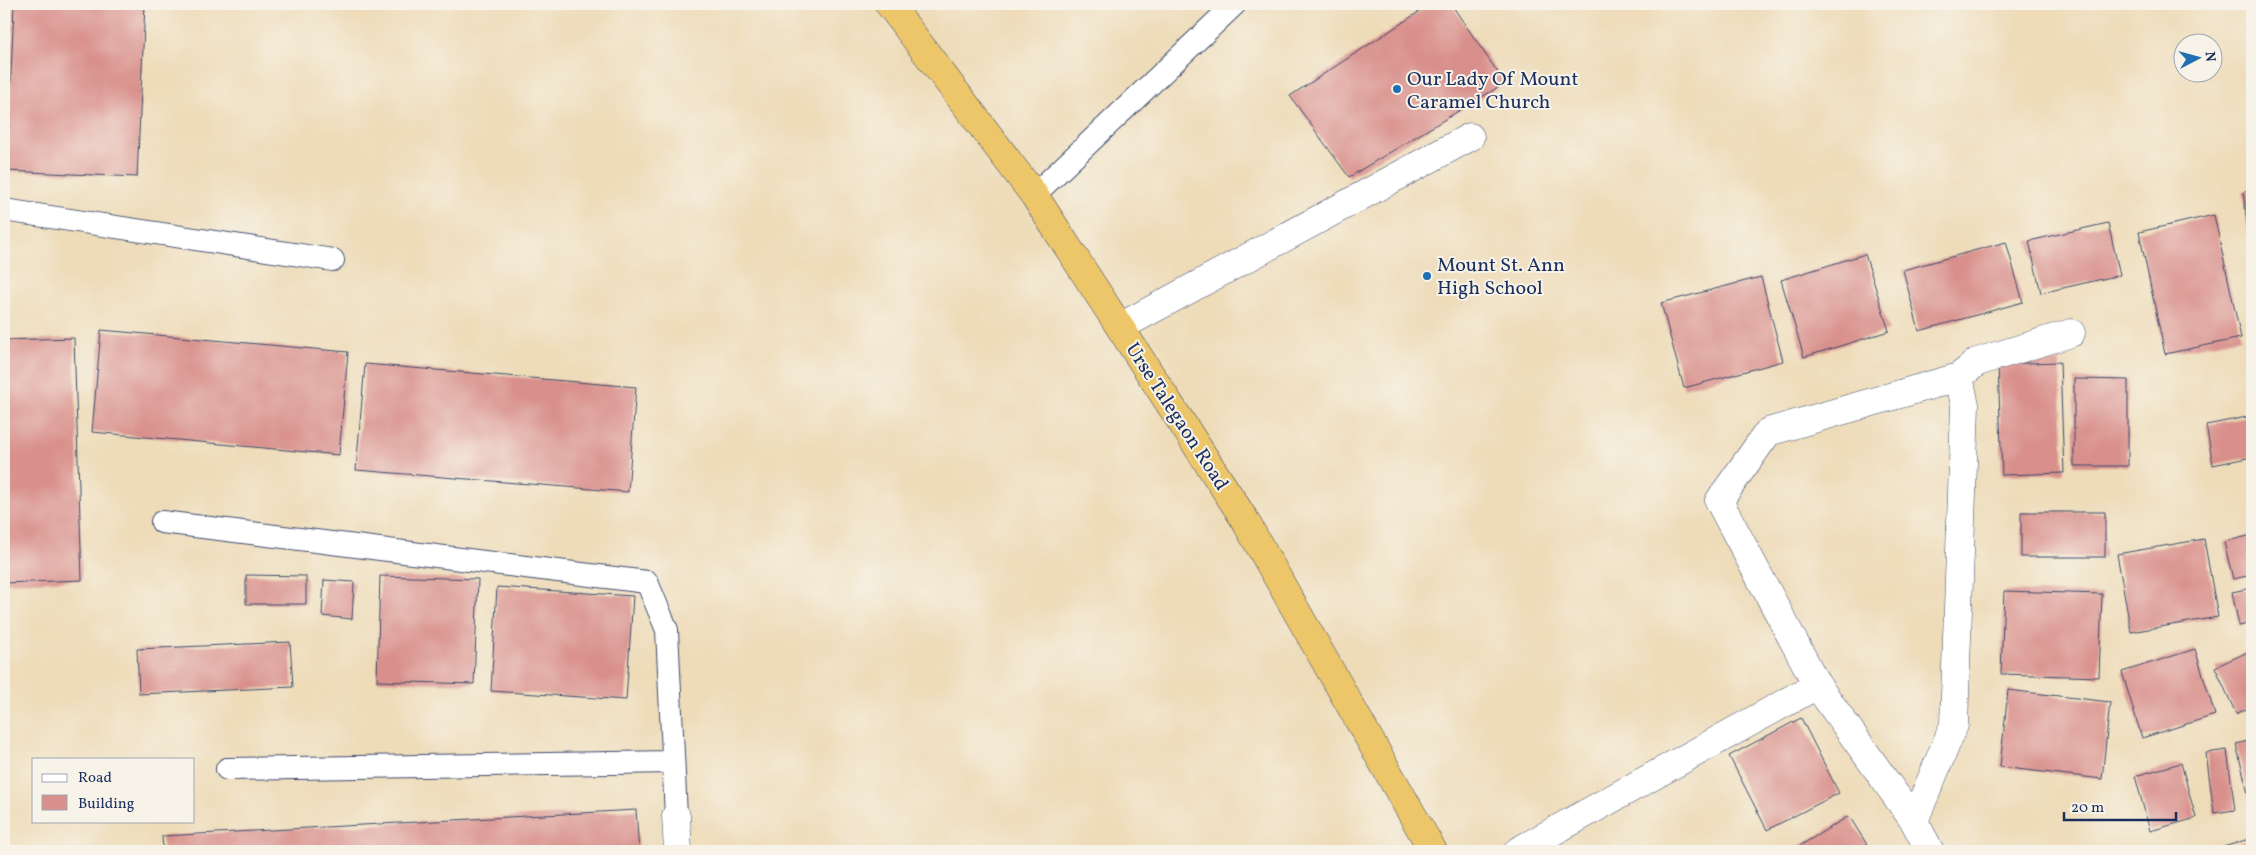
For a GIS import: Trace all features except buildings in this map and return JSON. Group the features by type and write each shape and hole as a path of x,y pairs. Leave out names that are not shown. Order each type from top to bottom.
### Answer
{"highway":[{"name":"Urse Talegaon Road","path":"889,4 1034,196 1243,517 1433,851"}],"street":[{"path":"1120,327 1470,137"},
{"path":"1930,851 1914,821 1817,686 1719,501 1768,432 1959,377 1976,362 2071,333"},
{"path":"1914,821 1954,725 1965,405 1959,377"},
{"path":"1518,851 1817,686"},
{"path":"676,816 678,851"}],"lane":[{"path":"1034,196 1235,4"},
{"path":"4,210 333,260"},
{"path":"162,522 647,582 667,630 676,816"},
{"path":"227,770 673,762"}],"place":[{"name":"Our Lady Of Mount Caramel Church","path":"1397,89"},
{"name":"Mount St. Ann High School","path":"1427,276"}]}
